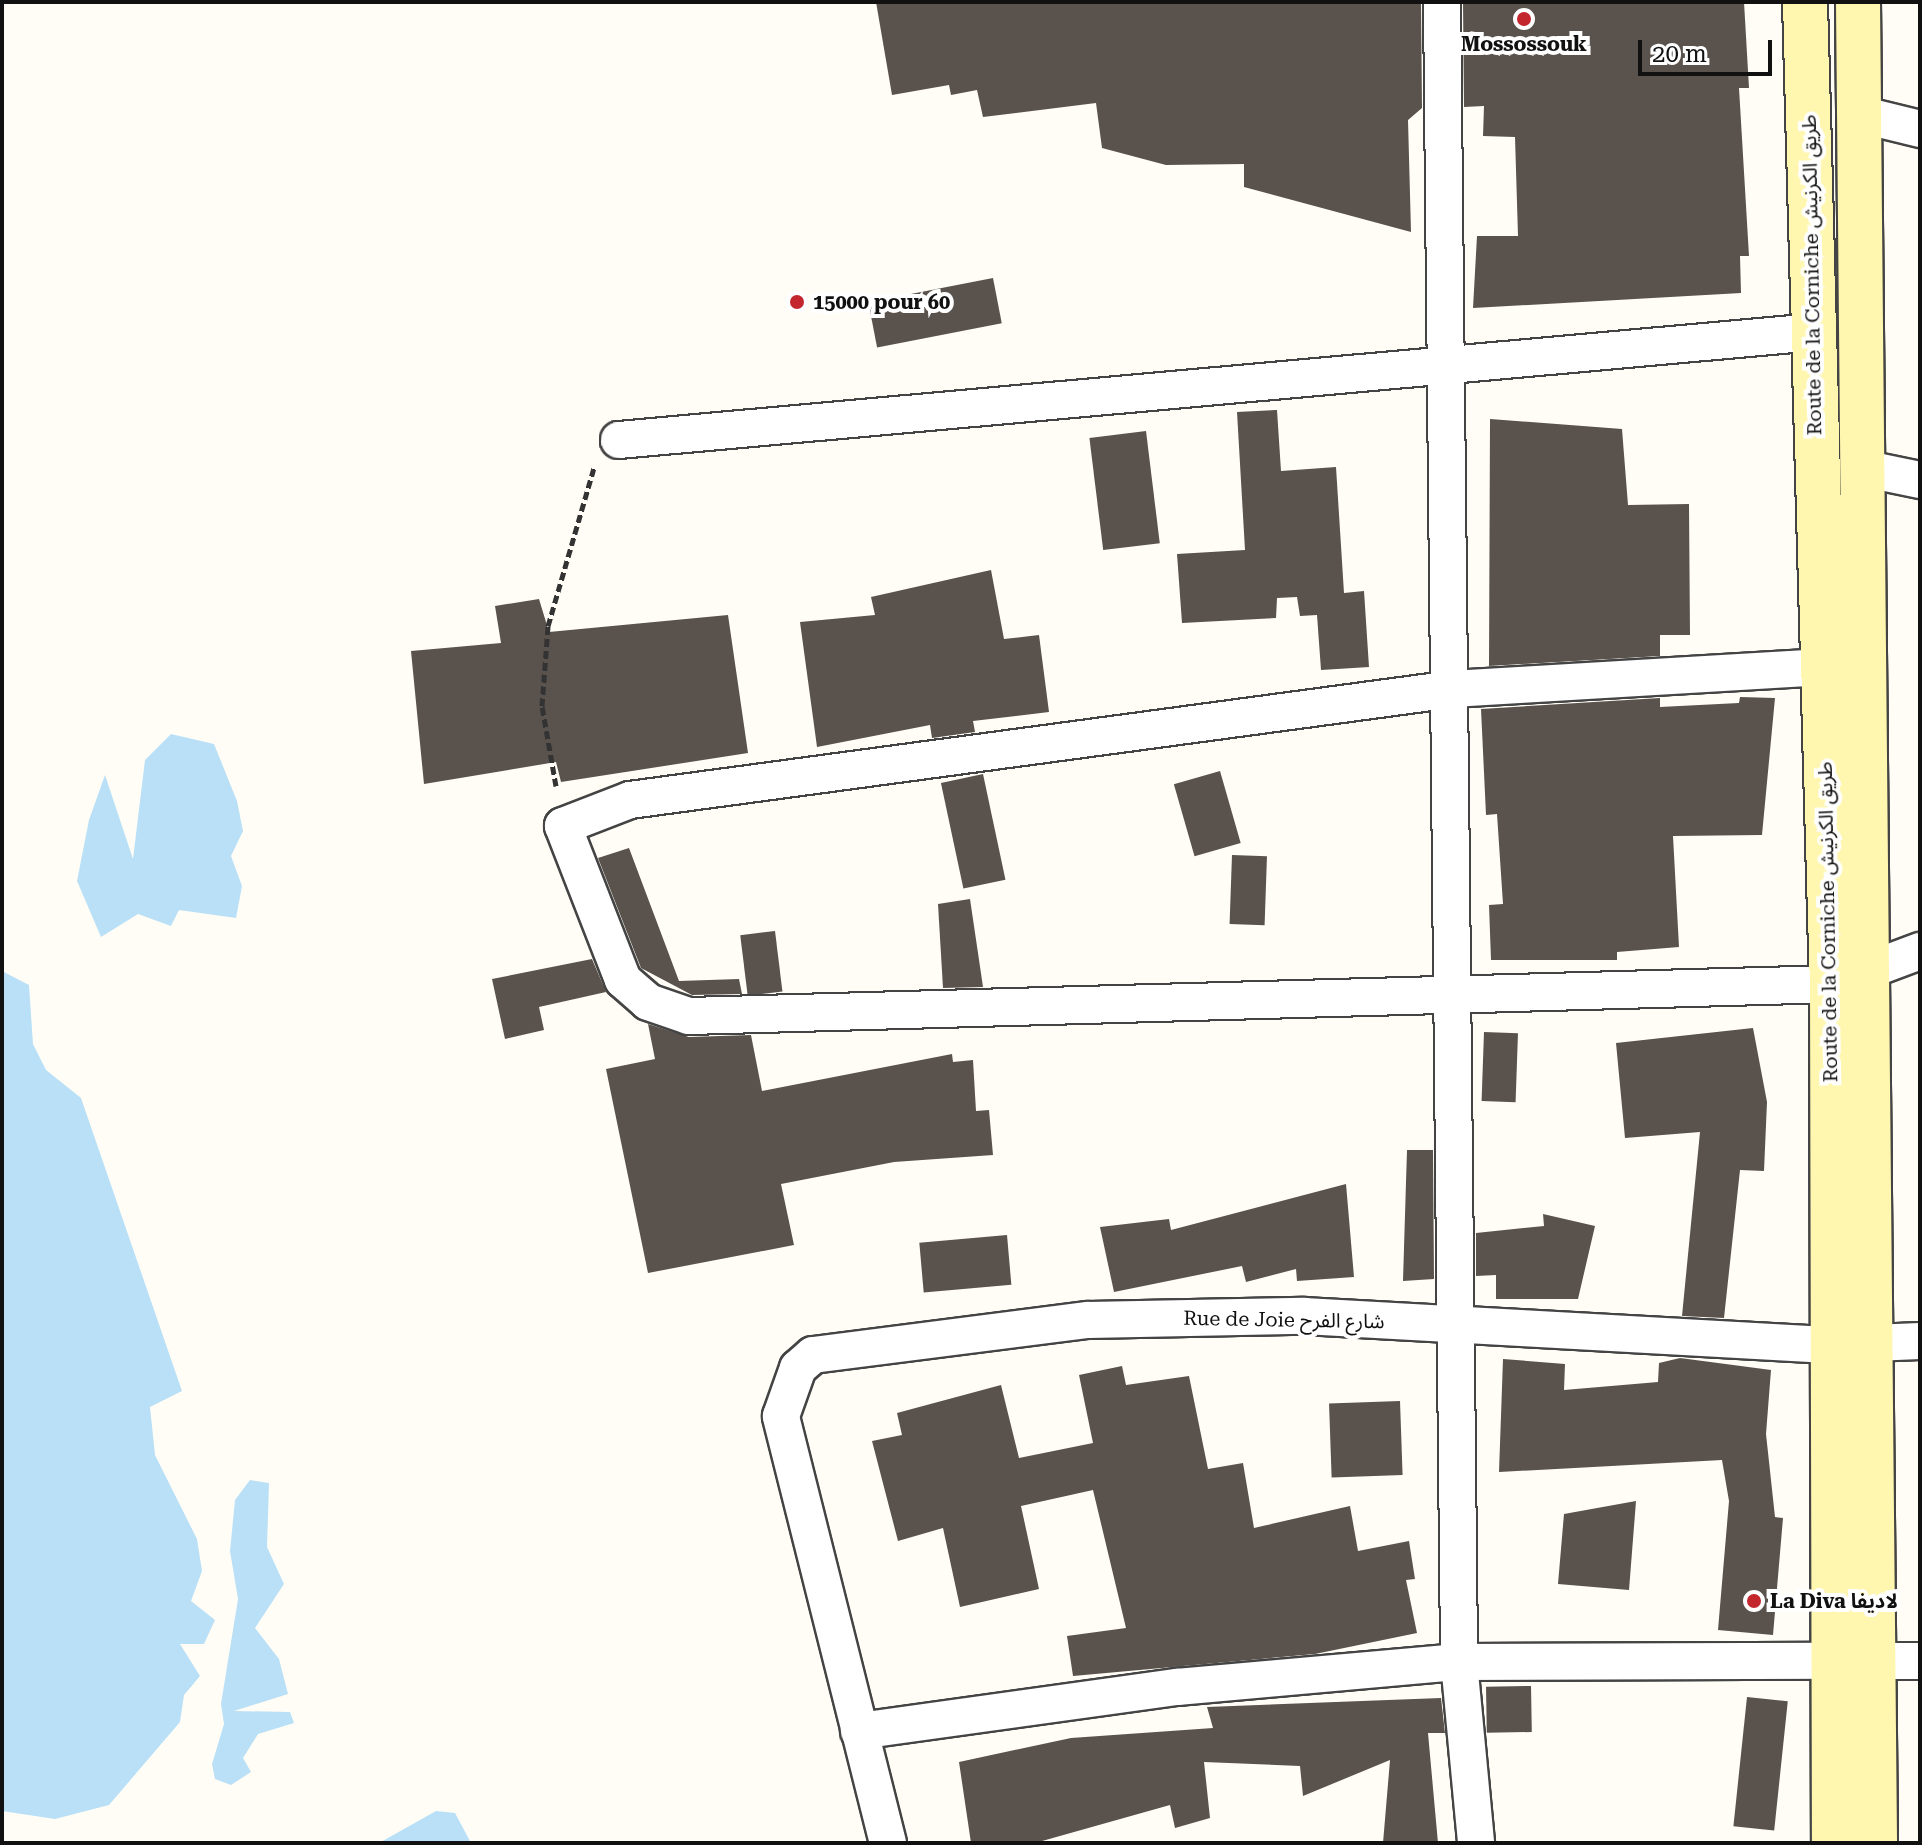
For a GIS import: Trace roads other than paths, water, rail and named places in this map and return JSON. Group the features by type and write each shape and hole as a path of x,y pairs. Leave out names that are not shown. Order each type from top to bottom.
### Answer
{"street":[{"path":"1442,2 1444,363 1458,994 1459,1662 1476,1843"},
{"name":"Route de la Corniche طريق الكرنيش","path":"1805,2 1823,667 1849,976 1872,1343 1853,1661 1834,1843"},
{"name":"Route de la Corniche طريق الكرنيش","path":"1858,2 1862,468 1849,976 1829,1345 1853,1661 1875,1843"},
{"path":"1859,114 1920,129"},
{"path":"619,440 1444,363 1814,332"},
{"path":"1862,468 1920,480"},
{"path":"1823,667 1453,689 630,800 563,826 623,980 648,1002 689,1016 1458,994 1849,976 1920,951"},
{"name":"Rue de Joie شارع الفرح","path":"859,1731 781,1416 798,1368 838,1347 1088,1320 1304,1316 1829,1345"},
{"path":"1872,1343 1920,1341"},
{"path":"888,1843 859,1731 1177,1687 1459,1662 1920,1661"}],"water":[{"path":"171,734 214,744 237,801 243,831 231,856 242,886 236,918 179,910 171,926 138,914 101,937 77,881 89,820 105,775 133,859 145,760"},
{"path":"2,971 29,985 33,1044 46,1070 81,1098 182,1391 150,1407 155,1455 197,1539 202,1571 191,1601 215,1620 204,1644 180,1644 200,1676 184,1695 180,1722 109,1805 55,1819 2,1811"},
{"path":"250,1480 269,1483 267,1547 284,1584 255,1628 279,1659 288,1694 234,1711 290,1712 294,1723 258,1734 243,1758 251,1772 231,1785 215,1779 212,1764 224,1724 221,1704 238,1599 230,1551 235,1500"},
{"path":"436,1811 455,1813 471,1843 379,1843"}],"place":[{"name":"Mossossouk","path":"1524,19"},
{"name":"15000 pour 60","path":"797,302"},
{"name":"La Diva لاديفا","path":"1754,1601"}]}
